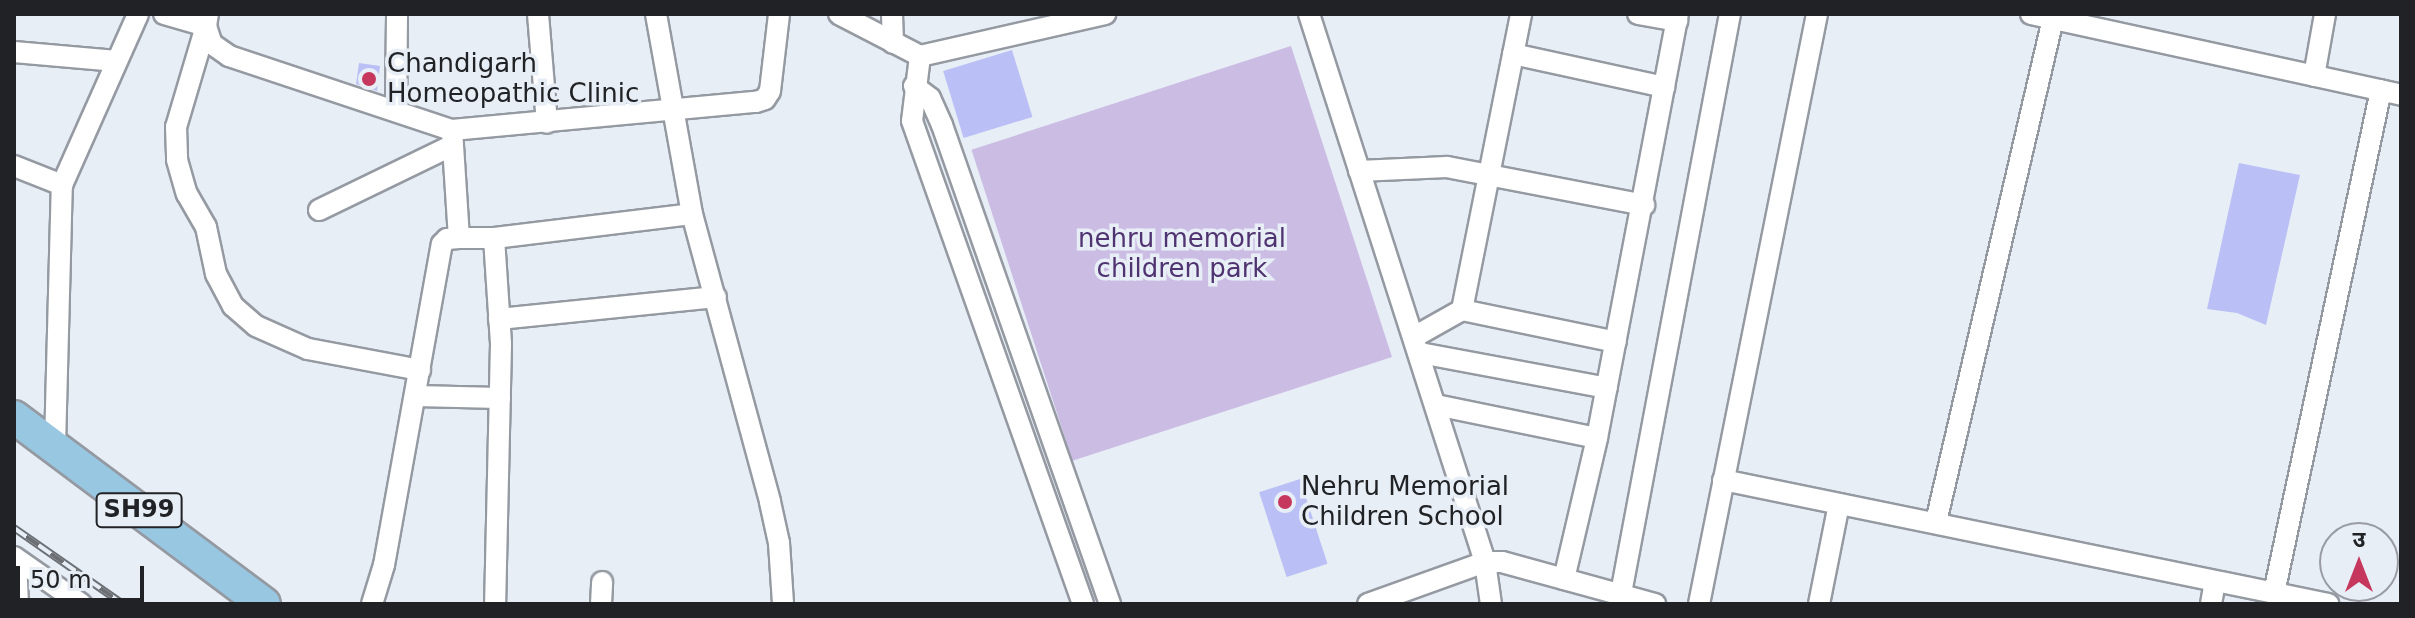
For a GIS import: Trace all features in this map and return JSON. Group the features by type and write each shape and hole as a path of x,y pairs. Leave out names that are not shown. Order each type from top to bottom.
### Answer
{"main road":[{"name":"SH99","path":"14,417 264,604"}],"street":[{"path":"55,446 62,185 138,14"},
{"path":"164,14 207,20"},
{"path":"396,111 397,14"},
{"path":"538,14 547,123"},
{"path":"656,14 692,214 779,543 783,604"},
{"path":"319,210 453,138 547,123 765,99 770,91 779,14"},
{"path":"839,14 863,22 893,43 920,56 1105,14"},
{"path":"892,14 893,43"},
{"path":"1309,14 1485,562 1491,604"},
{"path":"1417,345 1462,310 1521,14"},
{"path":"1564,579 1597,438 1678,17 1638,14"},
{"path":"1620,599 1730,14"},
{"path":"1699,604 1817,14"},
{"path":"2031,14 2053,19 2088,20 2391,92 2274,593"},
{"path":"2314,76 2325,14"},
{"path":"1936,522 2053,19"},
{"path":"207,20 212,44 229,56 396,111 453,138"},
{"path":"207,20 176,127 177,160 187,194 206,227 216,274 233,306 256,326 308,349 420,370"},
{"path":"14,52 117,61"},
{"path":"1513,54 1664,87"},
{"path":"920,56 912,121 1083,604"},
{"path":"914,86 930,98 936,108 1110,604"},
{"path":"453,138 459,238"},
{"path":"14,166 62,185"},
{"path":"1359,171 1434,166 1644,205"},
{"path":"372,604 384,565 442,244 447,239 494,238 692,214"},
{"path":"494,238 500,398 495,604"},
{"path":"499,319 716,297"},
{"path":"1462,310 1616,342"},
{"path":"1417,345 1607,388"},
{"path":"416,396 500,398"},
{"path":"1436,405 1597,438"},
{"path":"1030,453 1052,445"},
{"path":"1723,480 2328,604"},
{"path":"1819,604 1839,504"},
{"path":"15,558 18,604"},
{"path":"15,558 81,604"},
{"path":"1368,604 1416,596 1485,562 1502,562 1620,599 1655,604"},
{"path":"2211,604 2215,581"},
{"path":"601,604 602,582"}],"green space":[{"name":"nehru memorial children park","path":"1291,46 1392,357 1072,461 971,150"}],"building":[{"path":"1012,50 1032,117 964,138 943,71"},
{"path":"359,63 380,66 377,91 356,84"},
{"path":"2239,163 2300,175 2266,325 2237,313 2207,309"},
{"path":"1300,479 1328,564 1287,577 1259,492"}],"railway":[{"path":"14,528 123,604"}],"place":[{"name":"Chandigarh Homeopathic Clinic","path":"369,79"},
{"name":"Nehru Memorial Children School","path":"1285,502"}]}
